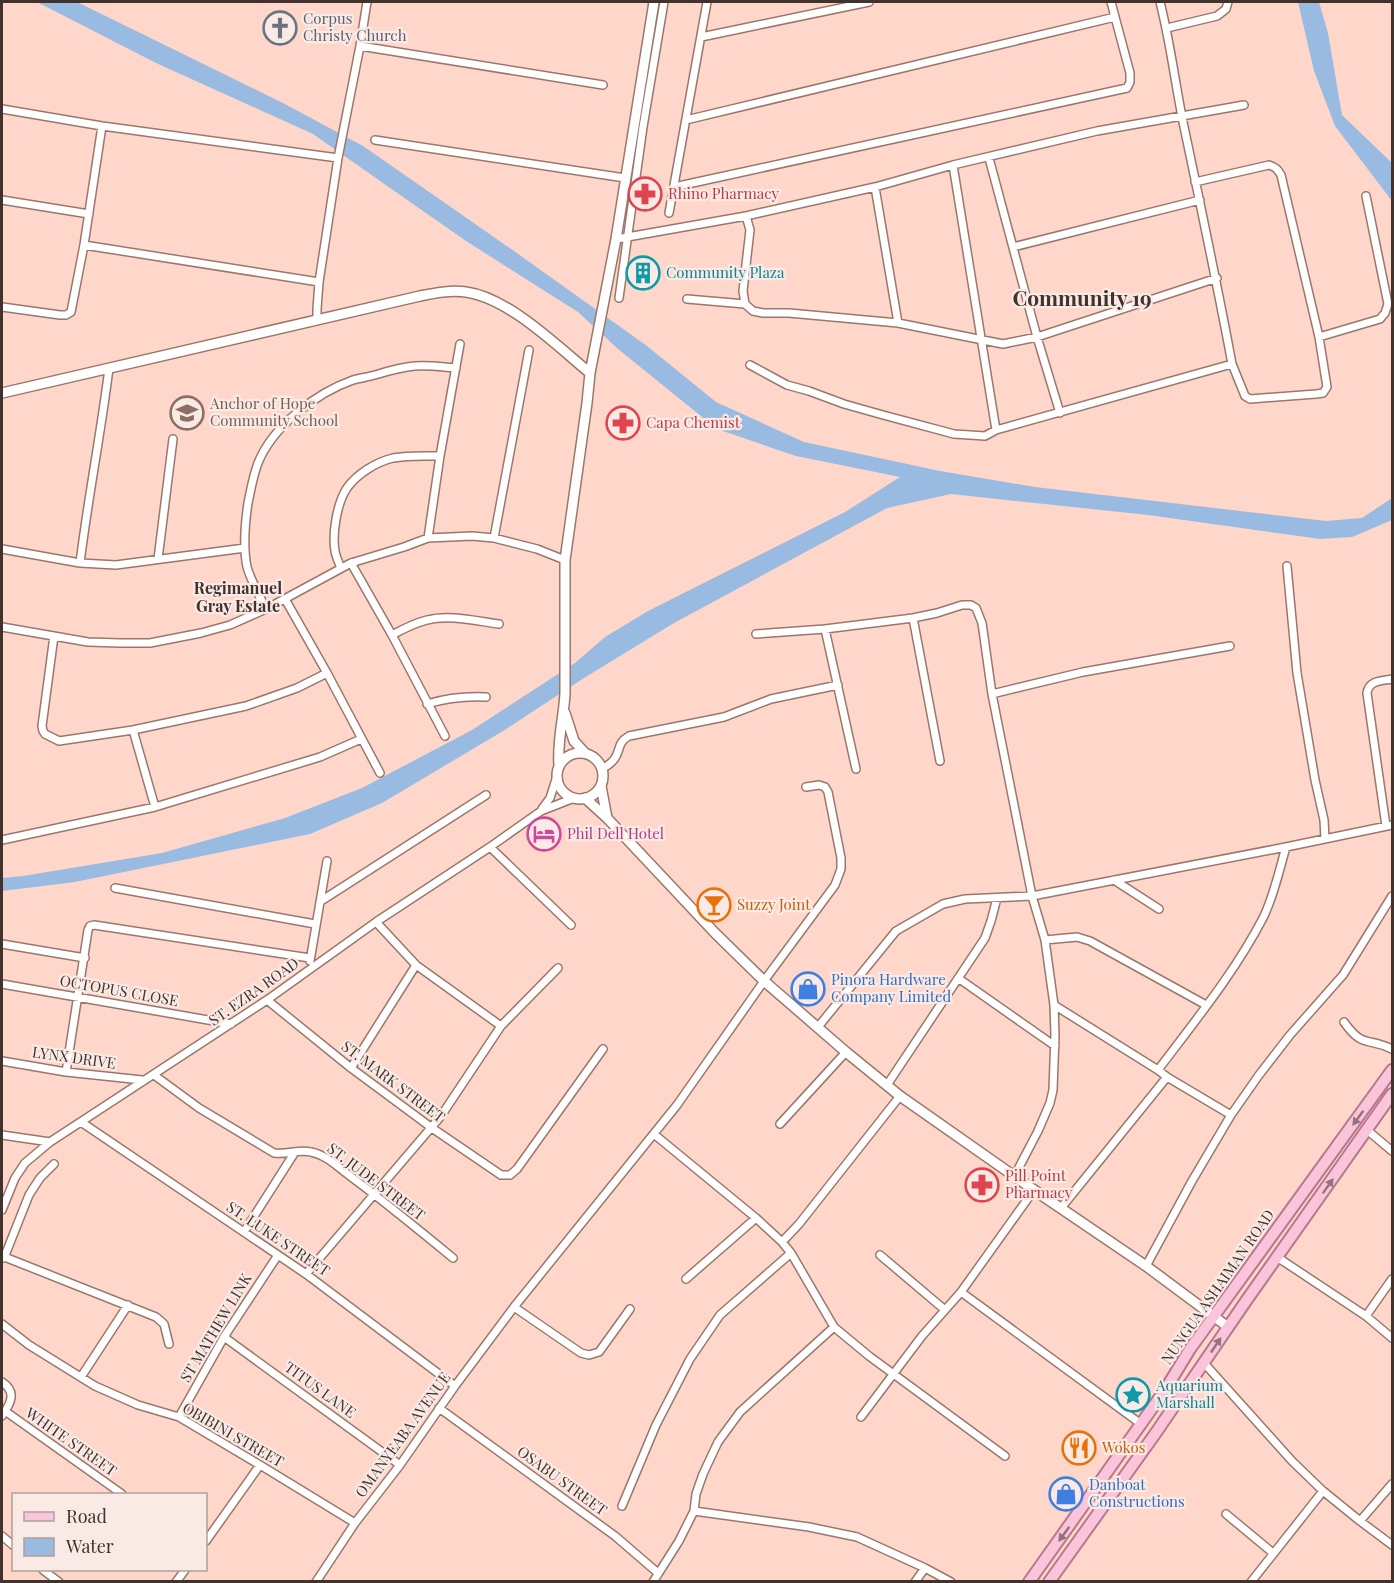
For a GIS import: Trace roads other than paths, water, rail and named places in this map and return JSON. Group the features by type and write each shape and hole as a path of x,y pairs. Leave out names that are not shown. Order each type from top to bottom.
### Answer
{"main road":[{"name":"NUNGUA ASHAIMAN ROAD","path":"1029,1581 1141,1424 1213,1317 1392,1070"},
{"name":"NUNGUA ASHAIMAN ROAD","path":"1052,1580 1392,1094"}],"street":[{"path":"317,320 319,282 338,157 367,2"},
{"path":"541,811 550,798 559,765 558,749 565,693 565,560 590,373 616,239 654,2"},
{"path":"619,298 643,127 664,2"},
{"path":"669,213 707,2"},
{"path":"700,37 869,2"},
{"path":"674,187 1127,88 1130,73 1111,2"},
{"path":"1160,2 1167,28 1195,182 1217,278 1232,364 1245,396 1250,399 1323,393 1328,383 1319,337 1278,170 1269,165 1195,182"},
{"path":"1167,28 1217,16 1226,9 1228,2"},
{"path":"686,120 1115,17"},
{"path":"360,46 603,85"},
{"path":"616,239 746,216 875,187 953,165 1097,131 1244,105"},
{"path":"2,109 102,126 338,157"},
{"path":"2,307 60,315 70,314 84,245 102,126"},
{"path":"375,140 625,178"},
{"path":"989,158 1060,413"},
{"path":"953,165 996,430"},
{"path":"875,187 898,323"},
{"path":"1319,337 1380,319 1388,304 1366,196"},
{"path":"2,200 88,214"},
{"path":"1013,247 1200,200"},
{"path":"745,304 743,291 750,231 746,216"},
{"path":"84,245 319,282"},
{"path":"687,299 745,304 753,311 763,313 789,313 898,323 1003,344 1037,337 1217,278"},
{"path":"2,393 436,292 466,292 499,304 530,324 590,373"},
{"path":"428,538 460,344"},
{"path":"494,538 529,350"},
{"path":"750,364 787,385 844,404 954,434 985,436 996,430 1232,364"},
{"path":"266,609 248,567 245,548 253,478 264,451 278,432 302,408 346,383 397,368 416,366 456,368"},
{"path":"80,563 109,368"},
{"path":"158,559 173,439"},
{"path":"341,568 335,552 335,523 346,489 358,476 393,458 440,456"},
{"path":"2,627 88,642 150,643 201,633 230,625 266,609 351,563 428,538 472,536 494,538 537,549 565,560"},
{"path":"2,549 80,563 116,566 245,548"},
{"path":"351,563 445,736"},
{"path":"1287,566 1297,673 1324,820 1325,839"},
{"path":"285,599 380,773"},
{"path":"756,634 825,629 913,618 962,605 971,605 976,608 982,623 992,694 1032,896 1045,940 1054,1005 1055,1046 1050,1103 1014,1177"},
{"path":"392,635 429,619 450,618 499,624"},
{"path":"913,618 940,761"},
{"path":"825,629 856,769"},
{"path":"54,636 42,726 45,734 59,741 133,730 246,706 297,688 327,673"},
{"path":"992,694 1083,672 1230,646"},
{"path":"818,1027 896,931 943,904 965,899 1032,896 1389,826 1367,693 1371,684 1392,679"},
{"path":"602,769 612,762 620,742 629,736 724,717 771,699 838,685"},
{"path":"427,704 457,697 486,697"},
{"path":"564,711 574,741 585,753"},
{"path":"133,730 155,807"},
{"path":"2,840 155,807 320,757 361,739"},
{"path":"541,811 574,798 585,798 595,794 601,786 602,769 599,762 592,756 577,753 564,759 559,765"},
{"path":"557,777 562,790 574,798"},
{"name":"OMANYEABA AVENUE","path":"316,1581 355,1523 400,1465 514,1307 678,1105 764,981 835,885 841,869 841,858 828,792 825,787 819,785 806,787"},
{"path":"601,786 607,818"},
{"path":"321,901 486,795"},
{"path":"585,798 764,981 846,1052 900,1096 1034,1191 1146,1266 1228,1327"},
{"name":"ST. EZRA ROAD","path":"2,1210 15,1178 26,1163 50,1142 267,1000 376,922 541,811"},
{"path":"490,847 571,925"},
{"path":"1158,1070 1226,979 1264,916 1286,847"},
{"path":"309,969 327,861"},
{"path":"1114,880 1159,909"},
{"path":"115,888 315,924"},
{"path":"1146,1266 1231,1115 1290,1035 1343,975 1392,896"},
{"path":"887,1085 985,938 998,898"},
{"path":"376,922 416,966 501,1026"},
{"path":"66,1072 90,926 310,958"},
{"path":"1045,940 1077,938 1089,941 1206,1005"},
{"path":"2,944 85,958"},
{"path":"351,1068 416,966"},
{"path":"306,1274 432,1128 501,1026 558,968"},
{"path":"958,978 1055,1046"},
{"name":"OCTOPUS CLOSE","path":"2,984 231,1024"},
{"name":"ST. MARK STREET","path":"267,1000 351,1068 432,1128 501,1175 510,1175 517,1169 603,1049"},
{"path":"1054,1005 1231,1115"},
{"path":"1344,1022 1357,1038 1392,1049"},
{"path":"780,1124 846,1052"},
{"name":"LYNX DRIVE","path":"2,1061 66,1072 142,1080"},
{"name":"ST. JUDE STREET","path":"153,1075 199,1108 274,1153 283,1154 303,1150 323,1156 453,1258"},
{"path":"1060,1208 1167,1077"},
{"path":"782,1242 799,1224 900,1096"},
{"name":"ST. LUKE STREET","path":"81,1122 306,1274 455,1386"},
{"path":"1367,1130 1392,1151"},
{"path":"2,1135 50,1142"},
{"path":"655,1135 782,1242 791,1253 834,1327 1005,1456"},
{"path":"244,1232 295,1152"},
{"path":"54,1164 40,1178 29,1195 3,1257 156,1317 162,1321 169,1344"},
{"path":"861,1417 922,1336 961,1292 1034,1191"},
{"path":"686,1279 756,1218"},
{"path":"622,1506 656,1425 690,1359 720,1315 791,1253"},
{"name":"ST MATHEW LINK","path":"179,1417 224,1337 278,1255"},
{"path":"880,1255 945,1310"},
{"path":"1277,1257 1366,1316 1392,1338"},
{"path":"1366,1316 1392,1279"},
{"path":"961,1292 1141,1424"},
{"path":"81,1377 128,1305"},
{"path":"514,1307 581,1353 590,1355 599,1352 630,1309"},
{"name":"OBIBINI STREET","path":"2,1324 29,1345 95,1386 138,1405 179,1417 355,1523"},
{"path":"653,1581 679,1542 694,1511 696,1494 718,1442 740,1412 834,1327"},
{"name":"TITUS LANE","path":"224,1337 400,1465"},
{"path":"1204,1363 1292,1461 1323,1491 1392,1545"},
{"path":"2,1382 11,1391 11,1401 3,1414"},
{"name":"OSABU STREET","path":"439,1408 615,1536 658,1572"},
{"name":"WHITE STREET","path":"3,1414 121,1493"},
{"path":"207,1540 260,1465"},
{"path":"1360,1521 1392,1484"},
{"path":"1251,1581 1323,1491"},
{"path":"694,1511 809,1527 857,1537 951,1581"},
{"path":"1226,1514 1273,1553"},
{"path":"915,1581 925,1568"},
{"path":"46,1571 58,1581"}],"water":[{"path":"37,2 77,2 283,103 363,146 647,346 716,402 804,442 940,471 1035,487 1326,521 1362,518 1392,498 1392,520 1352,537 1320,539 1148,515 951,494 887,508 674,623 503,731 382,803 310,834 75,882 2,891 2,878 162,853 285,818 362,788 472,730 575,663 605,637 648,611 845,512 900,477 796,456 717,429 618,349 578,312 466,241 313,134 156,63"},
{"path":"1298,2 1319,2 1328,33 1342,115 1392,163 1392,201 1335,126 1314,71"}],"place":[{"name":"Corpus Christy Church","path":"280,28"},
{"name":"Rhino Pharmacy","path":"645,194"},
{"name":"Community Plaza","path":"643,273"},
{"name":"Anchor of Hope Community School","path":"187,413"},
{"name":"Capa Chemist","path":"623,423"},
{"name":"Phil Dell Hotel","path":"544,834"},
{"name":"Suzzy Joint","path":"714,905"},
{"name":"Pinora Hardware Company Limited","path":"808,989"},
{"name":"Pill Point Pharmacy","path":"982,1185"},
{"name":"Aquarium Marshall","path":"1133,1395"},
{"name":"Wokos","path":"1079,1448"},
{"name":"Danboat Constructions","path":"1066,1494"}],"district":[{"name":"Community 19","path":"1082,299"},
{"name":"Regimanuel Gray Estate","path":"238,597"}]}
